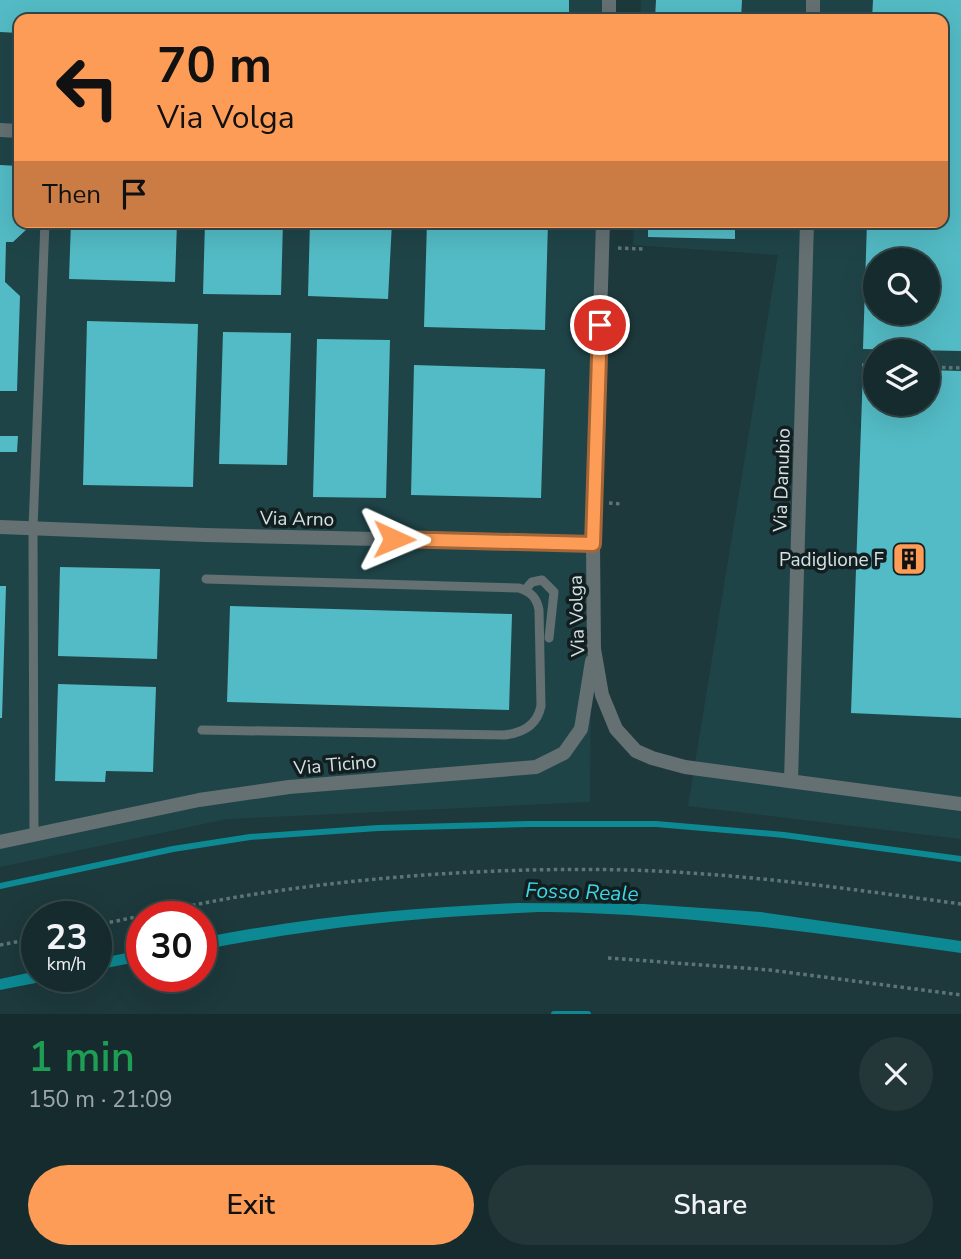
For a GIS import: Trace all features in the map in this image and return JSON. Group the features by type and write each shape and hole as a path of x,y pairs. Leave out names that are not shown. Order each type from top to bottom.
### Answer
{"street":[{"name":"Via Volga","path":"603,228 593,544 594,649 602,695 616,729 636,751 685,767 959,803"},
{"name":"Via Danubio","path":"791,781 807,228"},
{"name":"Via Arno","path":"0,527 205,535 593,544"},
{"name":"Via Ticino","path":"0,842 199,800 289,787 536,767 564,753 581,729 594,649"}],"lane":[{"path":"34,834 33,528 45,228"},
{"path":"202,730 504,735 520,733 536,720 541,706 539,610 537,601 525,590 206,579"},
{"path":"525,590 532,582 542,580 554,592 549,638"}],"path":[{"path":"602,248 644,249"},
{"path":"940,367 961,368"},
{"path":"112,922 237,897 335,884 524,871 629,870 752,877 961,904"},
{"path":"0,945 21,940"},
{"path":"608,958 770,970 961,995"}],"shaded area":[{"path":"0,0 607,0 607,14 14,14 14,228 601,228 592,542 590,802 227,819 0,867"},
{"path":"641,0 961,0 961,839 688,806 778,255 633,245 634,228 948,228 948,14 640,14"}],"water":[{"path":"517,903 644,904 761,912 961,941 961,953 704,921 549,912 445,917 375,924 305,932 217,947 217,935 319,919"},
{"path":"126,953 126,964 112,967 112,956"},
{"path":"21,974 21,986 0,990 0,979"}],"building":[{"path":"0,0 569,0 569,14 14,14 14,33 0,32"},
{"path":"656,0 742,0 741,14 655,14"},
{"path":"873,0 961,0 961,351 940,351 940,339 863,339 864,325 940,325 940,248 866,248 867,228 948,228 948,14 872,14"},
{"path":"0,165 14,166 14,228 28,228 13,242 6,242 5,282 20,296 17,391 0,391"},
{"path":"71,228 177,228 175,282 69,279"},
{"path":"205,228 283,228 281,295 203,294"},
{"path":"310,228 392,228 388,299 308,296"},
{"path":"427,228 548,228 545,330 424,327"},
{"path":"648,228 735,228 735,239 648,237"},
{"path":"87,321 198,324 193,487 83,485"},
{"path":"223,332 291,333 287,465 219,464"},
{"path":"317,339 390,340 386,498 313,497"},
{"path":"414,365 545,369 541,498 411,495"},
{"name":"Padiglione F","path":"863,369 863,416 940,416 940,370 961,371 961,718 851,713"},
{"path":"0,436 18,436 17,452 0,452"},
{"path":"60,567 160,569 157,659 58,656"},
{"path":"0,586 6,586 2,718 0,718"},
{"path":"230,606 512,614 509,710 227,702"},
{"path":"58,684 156,687 153,772 106,771 105,782 55,781"}],"waterway":[{"path":"0,886 173,849 250,837 378,828 656,824 784,835 961,859"},
{"path":"554,1014 588,1014"}],"place":[{"name":"Padiglione F","path":"909,559"}],"route":[{"path":"394,539 593,544 600,325"}],"water label":[{"name":"Fosso Reale","path":"582,892"}]}
